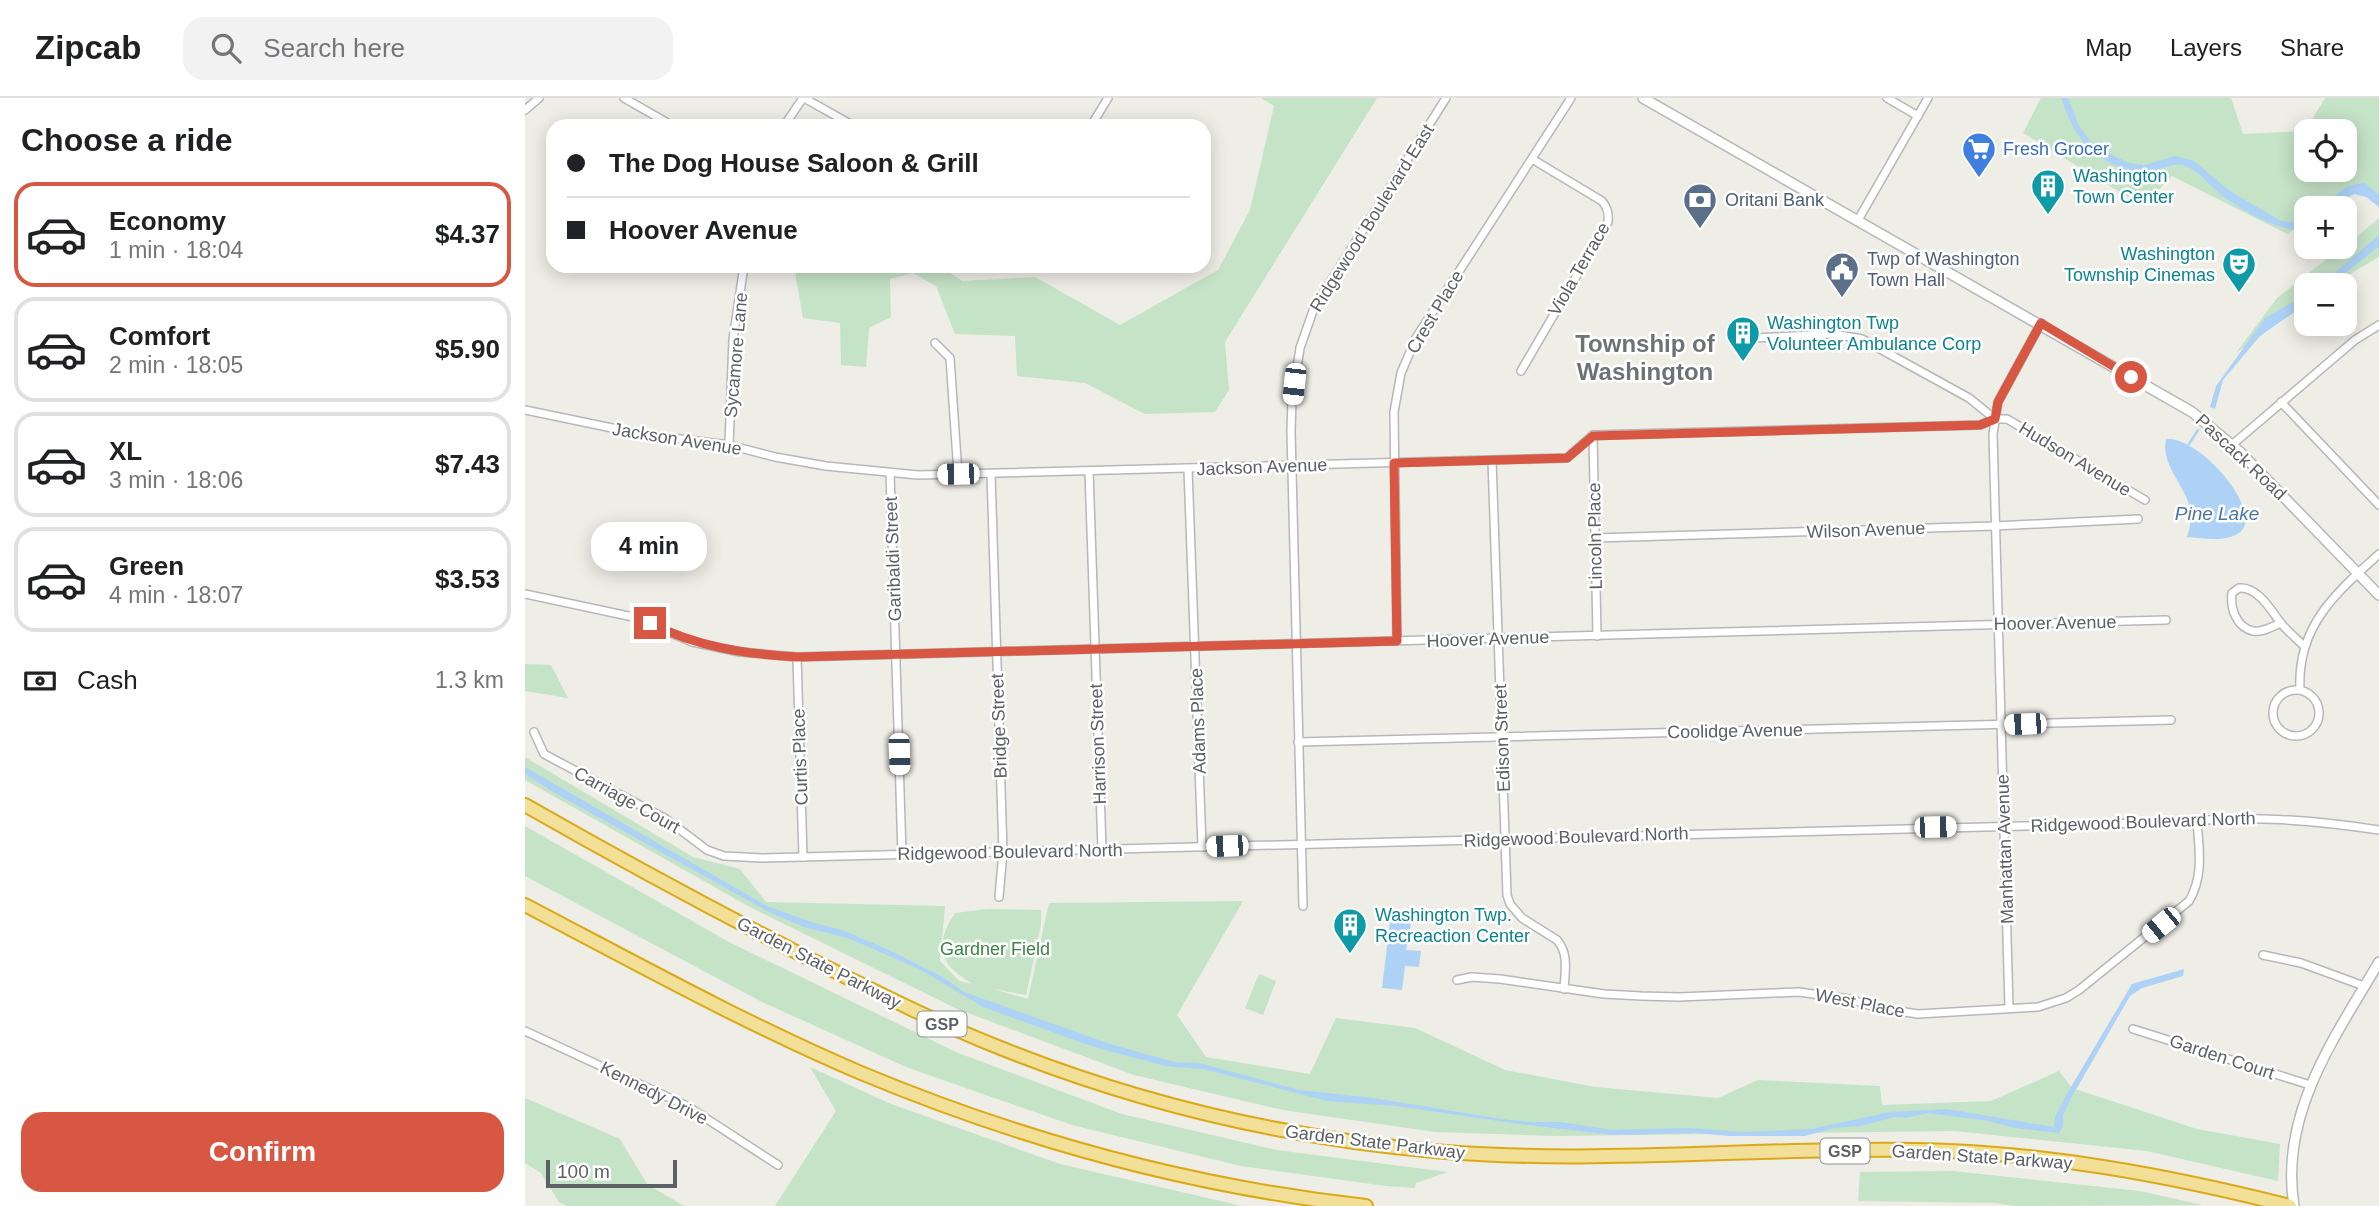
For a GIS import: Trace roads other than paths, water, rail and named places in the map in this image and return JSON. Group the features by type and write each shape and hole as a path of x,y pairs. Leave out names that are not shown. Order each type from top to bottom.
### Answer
{"highway":[{"name":"Garden State Parkway","path":"525,805 719,913 948,1027 1077,1077 1220,1118 1345,1141 1482,1154 1566,1157 1885,1150 2045,1158 2140,1172 2292,1206"},
{"path":"525,905 800,1045 859,1072 948,1107 1008,1128 1132,1164 1257,1191 1366,1206"}],"street":[{"path":"525,110 539,98"},
{"path":"624,98 661,119"},
{"path":"789,119 803,98 841,119"},
{"path":"1095,119 1108,98"},
{"name":"Ridgewood Boulevard East","path":"1303,906 1291,466 1292,400 1300,348 1306,328 1324,290 1446,98"},
{"name":"Crest Place","path":"1397,641 1394,412 1407,357 1416,338 1571,98"},
{"name":"Pascack Road","path":"1643,98 2176,401 2232,444 2379,595"},
{"path":"1887,98 1918,116"},
{"path":"1858,220 1928,98"},
{"name":"Viola Terrace","path":"1521,371 1609,216 1602,201 1532,159"},
{"name":"Sycamore Lane","path":"729,445 733,340 741,273"},
{"name":"Manhattan Avenue","path":"2010,1009 1995,526 1995,419 1998,402 2041,323"},
{"path":"2232,444 2355,340 2379,325"},
{"name":"Hudson Avenue","path":"1733,339 1833,334 1862,339 1969,398 1995,419 2007,419 2145,500"},
{"path":"935,343 950,358 958,474"},
{"path":"2281,402 2379,505"},
{"name":"Jackson Avenue","path":"525,410 641,434 729,445 825,466 890,473 991,474 1567,458 1593,436"},
{"path":"1593,436 1980,425 1995,419"},
{"name":"Lincoln Place","path":"1593,436 1597,636"},
{"name":"Edison Street","path":"1492,460 1506,884 1510,904 1522,918 1562,946 1565,959 1564,989"},
{"name":"Adams Place","path":"1188,469 1202,847"},
{"name":"Harrison Street","path":"1089,471 1102,849"},
{"name":"Garibaldi Street","path":"890,473 902,854"},
{"name":"Bridge Street","path":"991,474 1003,852"},
{"name":"Wilson Avenue","path":"1595,538 2138,519"},
{"path":"2300,690 2299,671 2304,646 2318,619 2358,573 2379,554"},
{"path":"2281,622 2267,629 2253,631 2239,622 2232,605 2232,593 2239,588 2249,590 2273,610 2304,646"},
{"name":"Hoover Avenue","path":"525,594 633,617 692,642 740,652 797,657 2166,620"},
{"name":"Curtis Place","path":"797,657 803,857"},
{"path":"2300,690 2314,697 2320,712 2319,720 2309,733 2293,736 2279,729 2275,723 2273,709 2280,696 2300,690"},
{"name":"Coolidge Avenue","path":"1298,742 2171,720"},
{"name":"Carriage Court","path":"534,732 544,754 666,819 707,850 725,856 773,858"},
{"name":"Ridgewood Boulevard North","path":"773,858 2284,818 2379,830"},
{"name":"West Place","path":"1457,980 1472,977 1500,979 1604,994 1679,997 1799,992 1849,999 1878,1008 1918,1014 2050,1004 2079,990 2189,901 2198,882 2200,870 2197,821"},
{"path":"999,897 1003,852"},
{"path":"2263,955 2301,963 2364,986"},
{"path":"2292,1206 2296,1128 2310,1086 2379,963"},
{"name":"Garden Court","path":"2133,1029 2310,1086"},
{"name":"Kennedy Drive","path":"525,1031 687,1106 778,1165"}],"water":[{"path":"2061,98 2068,98 2079,126 2095,146 2129,163 2144,165 2175,156 2194,161 2230,191 2281,221 2294,222 2294,230 2249,213 2219,193 2190,168 2172,165 2139,173 2112,164 2085,144 2070,120"},
{"path":"2365,183 2379,195 2379,207 2366,197 2354,194 2335,196 2352,185"},
{"path":"2379,235 2379,246 2346,273 2334,273 2351,259 2357,259 2357,254"},
{"path":"2294,302 2294,312 2260,336 2223,380 2215,409 2210,407 2216,386 2265,318"},
{"name":"Pine Lake","path":"2166,439 2180,441 2196,450 2225,477 2237,493 2244,509 2245,522 2240,532 2221,539 2187,537 2191,519 2189,506 2167,459"},
{"path":"525,767 767,906 845,931 889,950 941,976 964,992 1110,1044 1174,1062 1199,1063 1299,1090 1374,1098 1501,1119 1561,1122 1611,1130 1690,1128 1743,1132 1811,1129 1890,1112 1947,1109 2054,1127 2055,1118 2065,1097 2132,984 2184,969 2183,976 2142,988 2130,996 2070,1100 2059,1133 1927,1113 1906,1118 1894,1117 1861,1126 1835,1128 1805,1136 1729,1136 1697,1133 1612,1135 1396,1106 1327,1101 1203,1069 1165,1066 1091,1046 983,1007 921,970 848,938 804,927 769,912 553,792 525,774"},
{"path":"1390,922 1411,924 1406,950 1421,951 1419,967 1405,966 1402,990 1382,988"}],"waterway":[{"path":"2189,444 2198,430"}],"place":[{"name":"Fresh Grocer","path":"1979,179"},
{"name":"Washington Town Center","path":"2048,216"},
{"name":"Oritani Bank","path":"1700,230"},
{"name":"Washington Township Cinemas","path":"2239,294"},
{"name":"Twp of Washington Town Hall","path":"1842,299"},
{"name":"Washington Twp Volunteer Ambulance Corp","path":"1743,363"},
{"name":"Washington Twp. Recreaction Center","path":"1350,955"}],"district":[{"name":"Township of Washington","path":"1645,357"}],"park label":[{"name":"Gardner Field","path":"995,949"}]}
